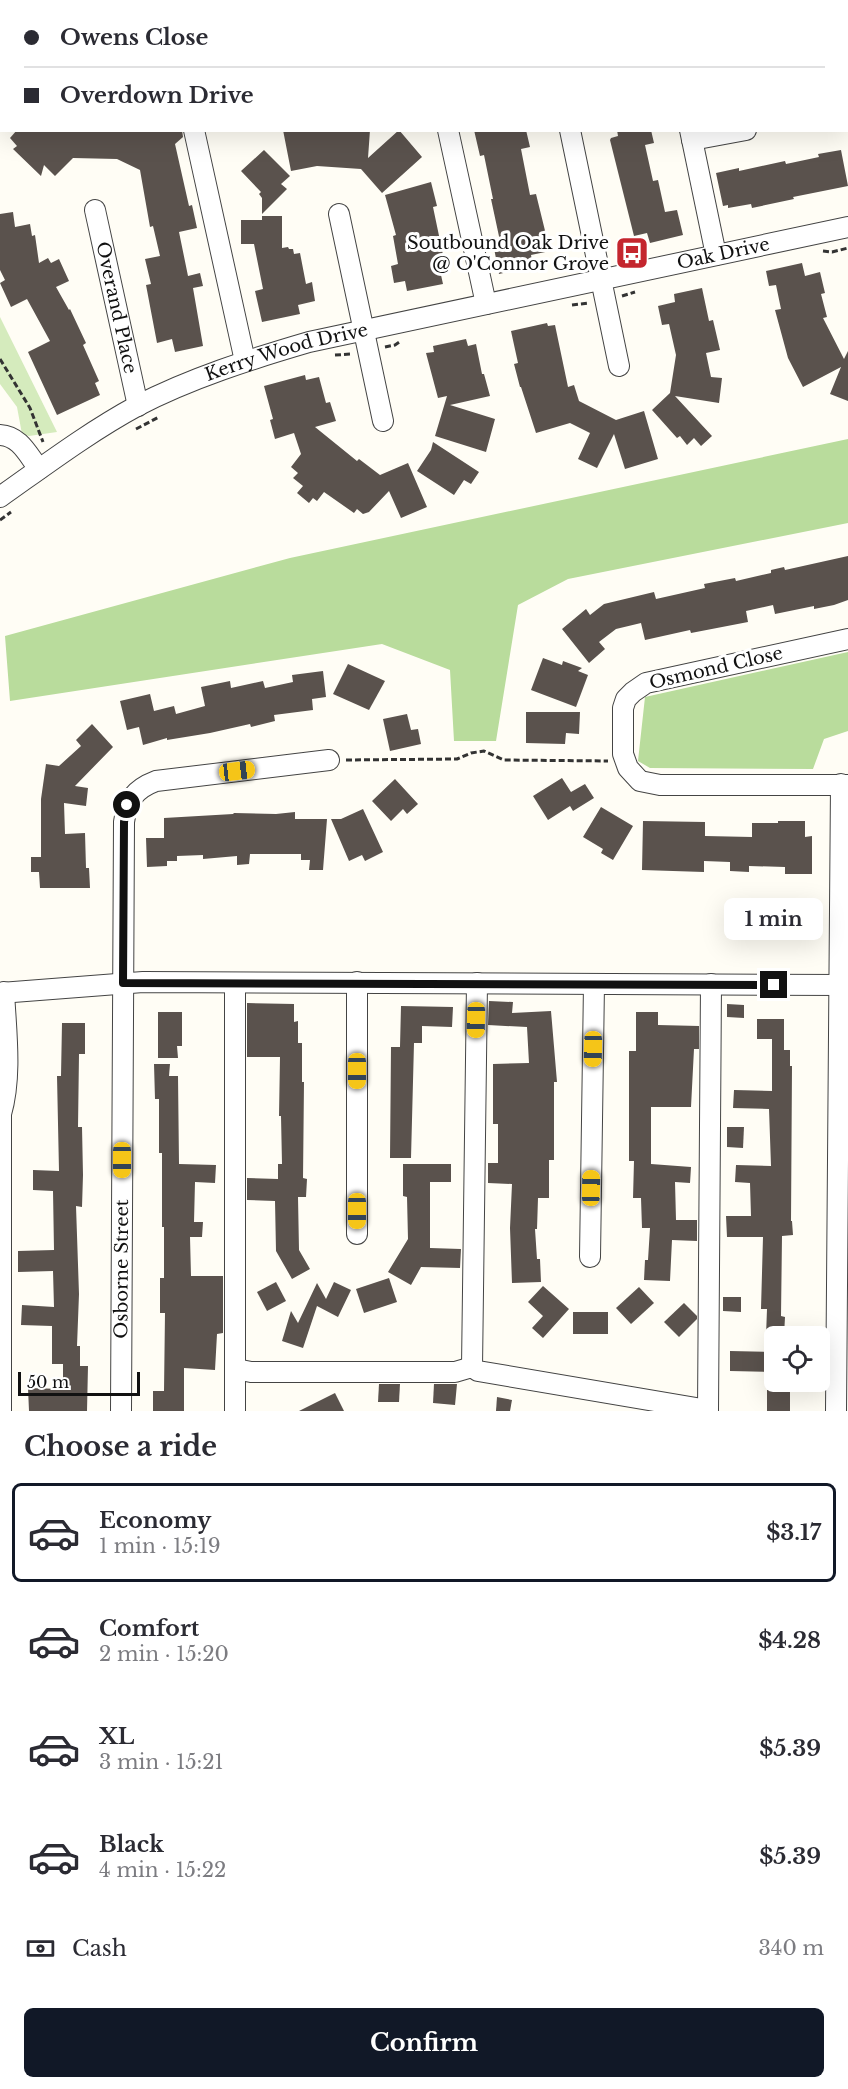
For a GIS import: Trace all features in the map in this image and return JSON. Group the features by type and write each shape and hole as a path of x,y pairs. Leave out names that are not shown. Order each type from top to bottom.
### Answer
{"street":[{"path":"194,132 245,361"},
{"path":"448,132 486,304"},
{"path":"570,132 619,366"},
{"path":"716,255 691,135 724,132"},
{"name":"Overand Place","path":"95,210 138,406"},
{"path":"339,214 383,421"},
{"name":"Oak Drive","path":"601,280 716,255 847,231"},
{"name":"Kerry Wood Drive","path":"0,497 138,406 245,361 309,342 601,280"},
{"path":"0,435 9,435 19,441 44,466"},
{"name":"Osmond Close","path":"625,761 623,708 626,699 639,686 653,681 848,639"},
{"name":"Osborne Street","path":"121,1411 124,822 127,805 137,790 156,781 329,760"},
{"path":"625,761 640,781 660,785 844,784 843,1216 836,1411"},
{"path":"357,982 357,1234"},
{"path":"1,1411 1,1114 5,1099 6,1071 2,993 123,983 843,985"},
{"path":"235,983 235,1411"},
{"path":"472,1367 477,983"},
{"path":"590,1257 594,984"},
{"path":"472,1367 478,1371 708,1411 711,984"},
{"path":"236,1369 251,1372 455,1372 472,1367"}],"path":[{"path":"832,252 848,248"},
{"path":"331,356 344,356"},
{"path":"0,359 30,408 44,466"},
{"path":"134,430 159,417"},
{"path":"0,520 17,508"},
{"path":"329,760 457,759 484,751 504,760 625,761"}],"green space":[{"path":"0,317 57,432 29,436 22,434 17,407 0,384"},
{"path":"848,439 848,523 568,579 518,605 496,741 454,741 450,670 382,644 10,701 5,636 290,558"},
{"path":"848,652 848,731 824,739 813,769 650,768 638,761 645,697"}],"building":[{"path":"15,132 182,132 183,137 175,144 189,206 192,205 197,228 179,232 188,276 200,273 203,286 193,288 203,346 175,352 172,339 157,343 146,285 151,284 145,259 160,256 153,226 150,227 140,170 117,159 73,158 55,176 44,165 41,176 13,149 17,146 10,138"},
{"path":"283,132 370,132 368,158 397,132 401,132 422,157 382,193 361,169 317,166 291,171"},
{"path":"474,132 526,132 530,147 521,149 530,195 536,194 550,251 531,255 533,266 499,274 493,243 500,241 484,155 480,156"},
{"path":"617,132 651,132 654,143 645,145 653,181 658,180 665,212 677,210 683,235 650,243 647,233 634,236 610,140 618,136"},
{"path":"264,150 290,176 281,184 287,189 262,214 262,198 259,194 261,192 241,171"},
{"path":"841,150 848,186 752,208 751,204 728,208 728,205 723,206 716,173 739,168 739,171 785,161 786,164"},
{"path":"431,182 437,206 433,207 447,274 441,275 443,284 407,291 405,281 394,283 391,266 398,264 393,236 396,235 385,195"},
{"path":"13,212 15,227 30,224 32,236 35,235 39,263 48,258 51,263 59,259 69,281 56,287 70,309 86,343 83,345 99,381 95,383 100,395 57,415 28,352 50,341 27,299 11,307 0,283 5,280 0,270 0,214"},
{"path":"262,216 282,216 282,248 293,249 294,254 300,253 306,284 312,282 315,301 298,305 300,314 262,322 255,291 263,289 254,244 241,244 241,220 262,220"},
{"path":"802,263 805,276 820,272 825,293 821,294 827,317 823,318 844,359 848,351 848,401 830,394 841,367 803,387 788,358 775,310 781,309 776,285 769,286 766,271"},
{"path":"702,288 709,321 713,320 720,350 706,353 711,377 722,378 719,403 675,396 712,436 701,446 694,438 687,445 680,436 677,438 652,410 670,393 676,355 669,324 662,325 658,306 675,302 674,294"},
{"path":"547,323 548,326 555,325 568,387 574,385 579,401 616,420 644,411 658,459 625,469 614,434 597,468 578,459 590,433 570,423 536,433 514,364 518,363 511,331"},
{"path":"466,339 468,346 476,344 482,374 484,374 490,396 450,405 495,419 486,452 435,436 447,396 438,398 426,353 434,352 433,346"},
{"path":"305,375 306,380 319,377 326,403 330,402 336,421 315,427 357,461 359,459 380,475 408,463 427,507 401,518 389,491 369,512 363,514 357,509 354,513 324,492 317,501 313,498 309,503 297,493 303,486 293,478 298,473 291,467 301,454 294,433 275,439 270,420 273,419 264,386"},
{"path":"433,442 479,472 471,484 464,480 454,495 417,471 431,450"},
{"path":"848,556 848,600 834,605 814,609 814,606 775,614 773,605 746,611 748,622 691,633 690,630 645,640 641,623 616,629 599,642 605,649 589,663 562,629 586,609 590,615 604,604 654,592 656,599 705,588 704,584 735,578 736,581 771,573 771,570 784,567 785,570"},
{"path":"543,658 562,665 563,661 582,668 578,671 588,675 576,707 531,690"},
{"path":"348,664 385,681 369,710 333,694"},
{"path":"323,671 326,697 312,699 313,710 274,715 275,721 251,727 250,724 210,733 167,740 167,738 143,745 139,727 127,730 120,701 150,694 154,711 174,706 176,714 205,706 201,687 230,681 231,688 263,681 265,688 293,682 292,675"},
{"path":"526,712 580,712 579,734 566,733 565,744 526,743"},
{"path":"407,714 411,730 418,729 421,744 390,751 383,719"},
{"path":"92,724 113,747 75,786 88,788 86,806 64,803 65,834 85,833 86,868 89,868 90,888 40,888 39,872 31,872 31,857 41,857 41,799 46,764 59,766 81,746 76,740"},
{"path":"562,778 571,792 585,784 594,798 573,811 570,806 548,820 533,796"},
{"path":"395,779 418,804 407,814 403,809 391,821 372,801"},
{"path":"601,807 633,826 613,860 601,853 603,849 583,837"},
{"path":"363,809 383,852 365,861 362,855 349,861 331,819 341,819"},
{"path":"295,812 295,819 327,819 323,870 309,870 310,860 301,860 301,854 250,854 249,864 237,865 237,856 203,859 203,855 177,856 177,861 167,861 167,866 147,867 146,838 164,838 164,818"},
{"path":"643,821 705,822 705,836 752,837 752,823 805,821 805,837 812,836 812,874 785,874 785,867 749,866 749,872 730,871 730,862 704,861 704,872 642,870"},
{"path":"489,1001 513,1002 512,1013 551,1011 557,1082 554,1082 554,1160 549,1160 549,1198 538,1198 537,1229 535,1229 541,1282 512,1283 510,1228 512,1184 488,1183 488,1163 498,1163 498,1124 493,1124 493,1064 529,1063 527,1027 488,1025"},
{"path":"247,1003 294,1004 294,1022 298,1021 298,1043 302,1043 303,1178 307,1179 306,1197 298,1197 299,1250 310,1269 292,1279 276,1251 275,1201 247,1200 247,1178 278,1179 278,1164 282,1164 281,1116 279,1116 280,1057 247,1057"},
{"path":"727,1004 744,1005 744,1018 727,1017"},
{"path":"401,1006 453,1007 452,1027 422,1026 422,1043 414,1043 411,1158 390,1158 391,1047 400,1047"},
{"path":"158,1012 182,1012 182,1046 177,1046 178,1058 158,1058"},
{"path":"636,1012 658,1012 658,1025 699,1026 699,1049 694,1049 691,1107 651,1107 651,1164 691,1167 690,1183 675,1182 676,1220 697,1220 697,1241 672,1240 670,1281 644,1280 650,1228 642,1228 641,1198 633,1198 634,1161 629,1161 629,1051 636,1051"},
{"path":"757,1019 784,1019 784,1050 790,1050 790,1066 792,1066 791,1221 793,1235 782,1236 781,1316 785,1317 785,1326 766,1326 767,1309 761,1309 763,1237 727,1237 726,1216 751,1216 750,1183 735,1182 736,1165 771,1166 769,1109 733,1108 734,1090 772,1091 772,1039 757,1039"},
{"path":"62,1023 85,1023 85,1054 79,1054 78,1127 82,1127 82,1207 76,1206 79,1294 77,1346 80,1346 80,1366 88,1366 87,1411 29,1411 28,1388 63,1389 63,1364 52,1364 52,1326 21,1325 22,1305 54,1307 53,1271 18,1272 18,1251 54,1250 53,1191 33,1190 33,1170 59,1171 57,1076 61,1076"},
{"path":"154,1064 170,1064 169,1076 178,1076 179,1164 216,1165 215,1183 195,1182 194,1222 203,1222 202,1237 190,1237 191,1276 223,1276 223,1333 217,1334 215,1370 184,1368 184,1411 153,1411 153,1391 164,1391 165,1313 160,1313 160,1278 164,1278 164,1227 162,1227 162,1153 159,1153 159,1099 155,1099"},
{"path":"727,1127 744,1127 743,1148 727,1147"},
{"path":"403,1164 451,1164 451,1182 430,1182 430,1248 461,1249 460,1268 421,1267 411,1285 388,1272 408,1239 407,1197 403,1196"},
{"path":"389,1278 397,1302 364,1313 356,1289"},
{"path":"276,1282 286,1301 267,1311 257,1292"},
{"path":"334,1282 351,1290 338,1317 317,1306 303,1348 282,1341 291,1311 298,1323 317,1283 326,1299"},
{"path":"543,1286 569,1309 543,1338 532,1328 543,1316 528,1302"},
{"path":"639,1287 654,1303 631,1324 616,1308"},
{"path":"723,1297 741,1297 741,1312 723,1311"},
{"path":"684,1303 697,1316 697,1319 679,1337 664,1322"},
{"path":"573,1312 608,1312 608,1334 573,1334"},
{"path":"730,1351 764,1352 764,1372 730,1371"},
{"path":"379,1384 400,1384 399,1402 378,1402"},
{"path":"434,1384 457,1384 455,1405 433,1403"},
{"path":"767,1392 790,1392 790,1411 767,1411"},
{"path":"335,1393 344,1411 299,1411"},
{"path":"497,1397 512,1400 510,1411 496,1411"}],"place":[{"name":"Soutbound Oak Drive @ O'Connor Grove","path":"632,253"}],"route":[{"path":"127,805 124,822 123,983 774,985"}]}
